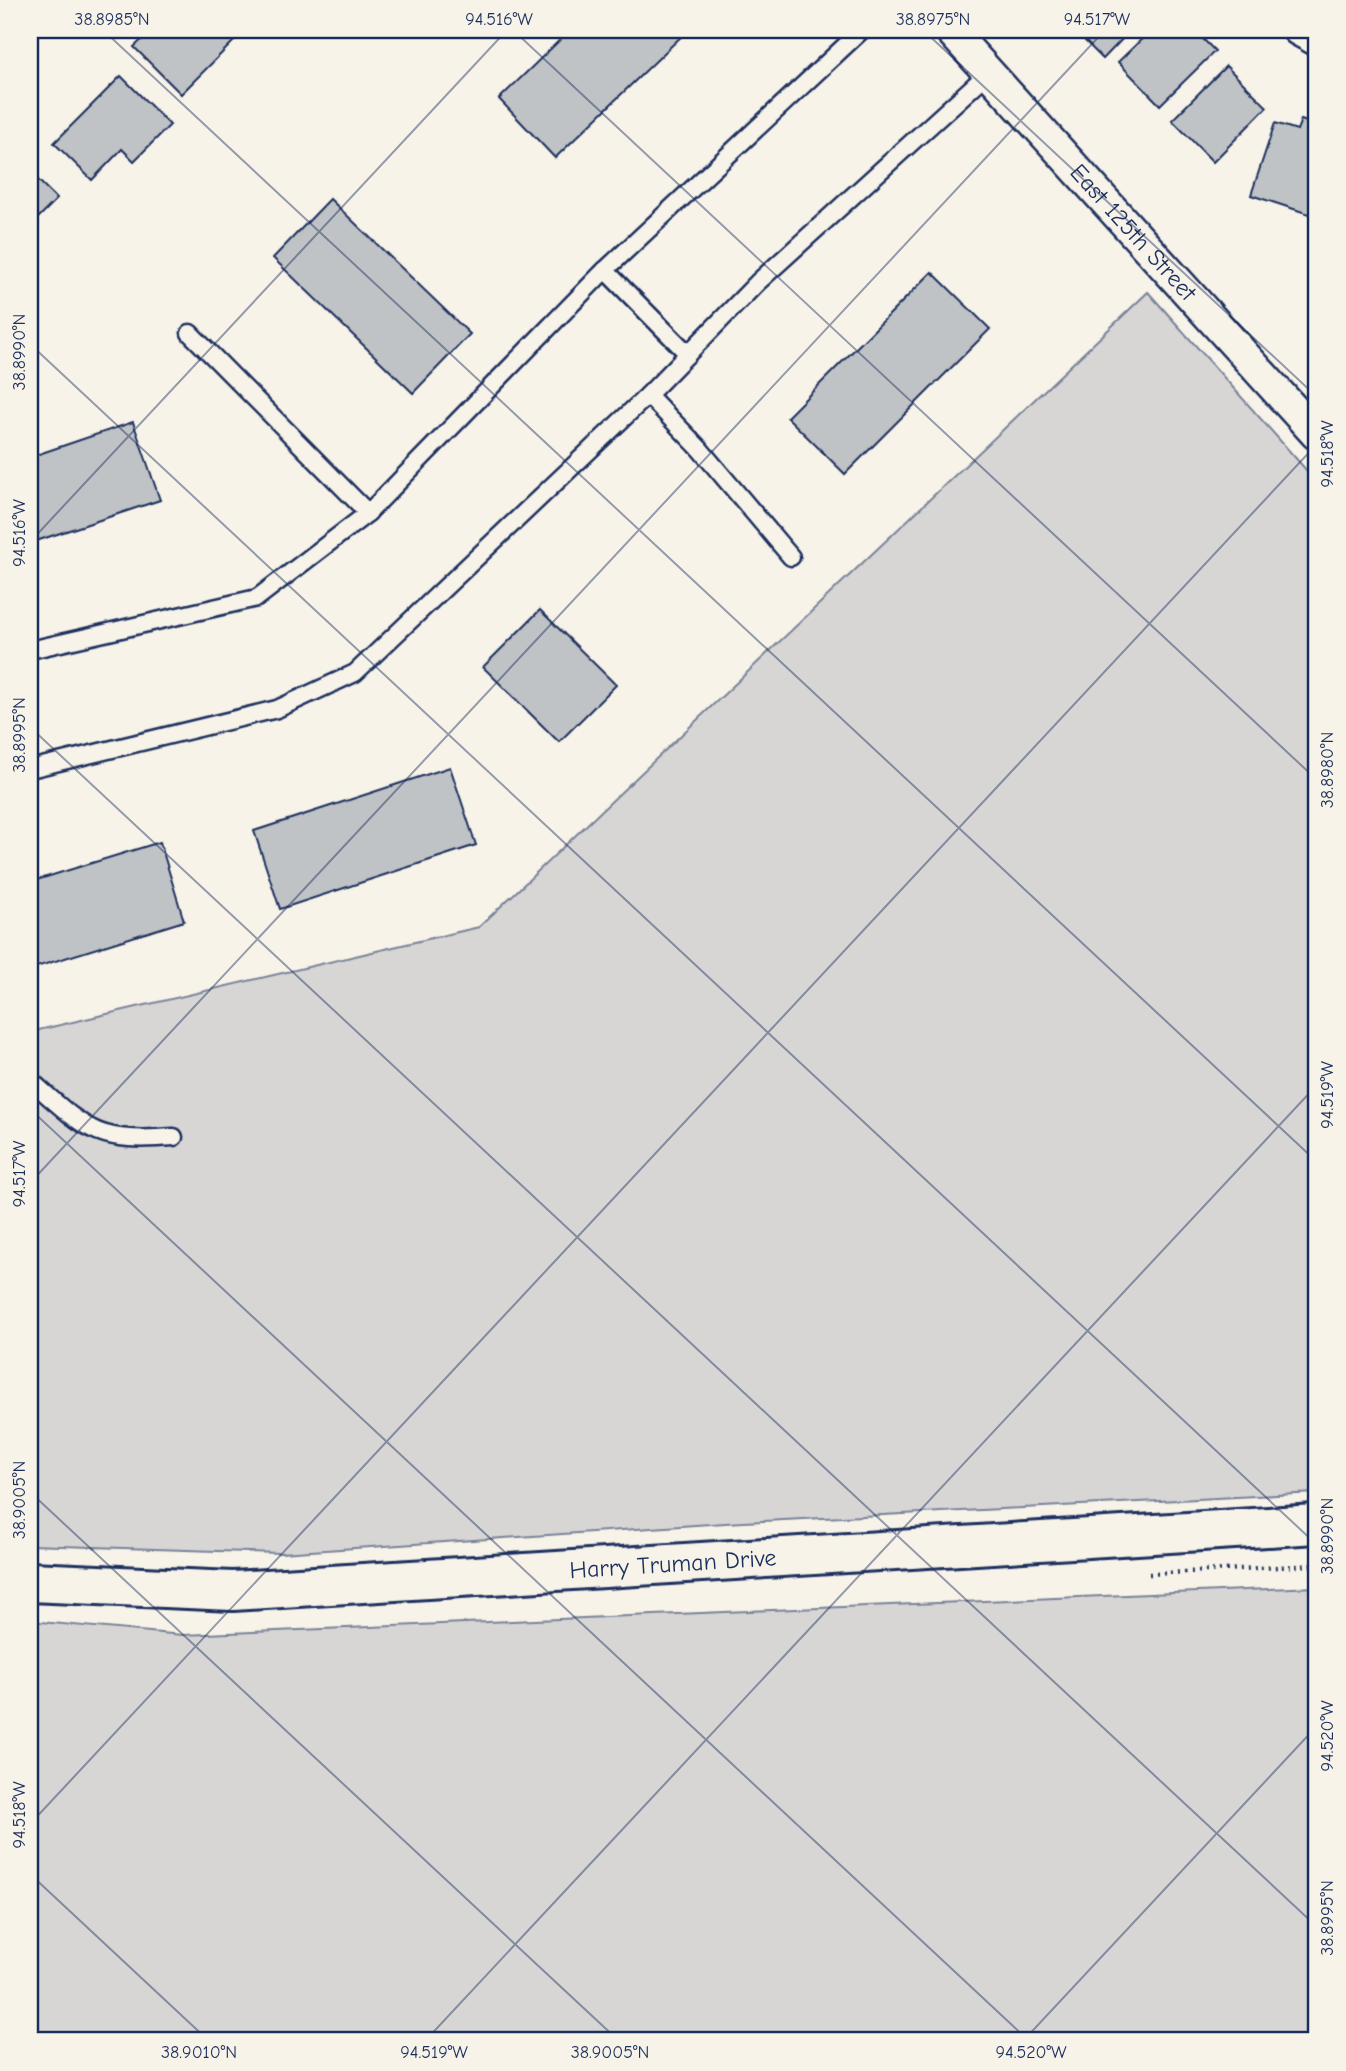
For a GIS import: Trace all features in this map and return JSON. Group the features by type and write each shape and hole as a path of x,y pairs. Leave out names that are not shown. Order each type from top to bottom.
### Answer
{"main road":[{"name":"Harry Truman Drive","path":"30,1582 233,1591 1316,1524"}],"street":[{"name":"East 125th Street","path":"950,30 987,74 1316,434"},
{"path":"1298,30 1316,40"}],"lane":[{"path":"30,650 257,598 368,513 605,270 862,30"},
{"path":"30,769 277,709 355,673 648,396 767,273 987,74"},
{"path":"605,270 688,354"},
{"path":"190,333 368,513"},
{"path":"648,396 699,448 791,557"},
{"path":"30,1080 66,1112 97,1134 128,1140 174,1137"}],"shaded area":[{"path":"1148,292 1316,481 1316,1493 725,1523 281,1553 30,1545 30,1032 479,927"},
{"path":"1316,1587 1316,2041 30,2041 30,1621 183,1635"}],"building":[{"path":"152,30 245,30 181,94 134,47"},
{"path":"570,30 688,30 555,158 499,99"},
{"path":"1074,30 1131,30 1103,59"},
{"path":"1151,30 1194,30 1215,51 1160,105 1118,62"},
{"path":"1226,66 1267,107 1213,162 1172,120"},
{"path":"121,76 170,125 134,161 122,149 92,180 54,143"},
{"path":"1301,120 1316,125 1316,201 1312,215 1251,195 1275,123 1297,130"},
{"path":"30,172 57,199 30,226"},
{"path":"330,199 470,334 413,393 273,258"},
{"path":"932,272 990,329 845,474 787,417"},
{"path":"133,422 160,500 30,543 30,457"},
{"path":"540,610 616,685 559,742 483,667"},
{"path":"450,767 476,845 280,909 254,831"},
{"path":"160,842 184,921 30,969 30,882"}]}
